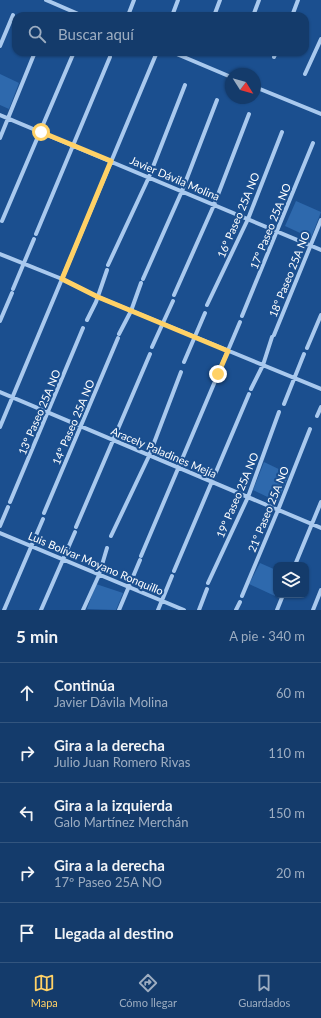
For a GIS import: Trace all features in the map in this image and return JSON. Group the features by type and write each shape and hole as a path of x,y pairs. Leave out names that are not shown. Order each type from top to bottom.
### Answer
{"street":[{"path":"46,0 74,12"},
{"path":"129,12 134,0"},
{"path":"174,12 178,0"},
{"path":"216,12 220,0"},
{"path":"254,12 259,0"},
{"path":"294,12 298,0"},
{"path":"0,46 12,14"},
{"path":"305,74 321,39"},
{"path":"0,138 33,56"},
{"path":"2,221 72,56"},
{"path":"0,427 155,56"},
{"path":"181,56 225,74"},
{"path":"36,234 110,57"},
{"path":"87,320 98,297 108,267 148,177 185,85"},
{"path":"261,89 321,114"},
{"name":"14º Paseo 25A NO","path":"44,513 118,336 131,311 142,281 182,191 217,100"},
{"path":"174,295 214,205 249,114"},
{"name":"Javier Dávila Molina","path":"0,115 321,250"},
{"name":"16º Paseo 25A NO","path":"207,305 248,219 282,132"},
{"name":"17º Paseo 25A NO","path":"242,316 278,232 313,143"},
{"name":"18º Paseo 25A NO","path":"251,389 263,365 273,336 321,220"},
{"path":"0,321 34,239"},
{"path":"0,254 62,279 131,311 321,389"},
{"path":"152,347 173,301"},
{"path":"184,362 205,313"},
{"path":"307,348 321,315"},
{"path":"218,374 240,322"},
{"name":"13º Paseo 25A NO","path":"10,502 84,328"},
{"path":"76,527 150,354"},
{"path":"284,404 296,378 304,354"},
{"path":"112,536 149,456 181,372"},
{"path":"119,610 216,379"},
{"name":"Aracely Paladines Mejía","path":"0,392 48,414 321,528"},
{"path":"158,610 249,394"},
{"path":"317,416 321,407"},
{"name":"19º Paseo 25A NO","path":"208,582 248,497 279,412"},
{"name":"21º Paseo 25A NO","path":"242,596 310,429"},
{"path":"296,562 321,502"},
{"path":"0,526 8,507"},
{"path":"4,610 43,519"},
{"path":"41,610 75,532"},
{"name":"Luis Bolívar Moyano Ronquillo","path":"0,533 184,610"},
{"path":"83,610 99,575 107,548"},
{"path":"199,610 207,589"},
{"path":"312,610 321,590"},
{"path":"277,610 282,598"},
{"path":"236,610 240,602"}],"shaded area":[{"path":"0,74 19,83 9,109 0,105"},
{"path":"296,201 321,212 311,238 285,226"},
{"path":"264,462 289,474 278,502 253,490"},
{"path":"260,563 273,569 273,595 249,584"},
{"path":"96,584 123,593 116,610 87,609"}],"route":[{"path":"41,132 111,161 62,279 98,297 228,351 218,374"}]}
